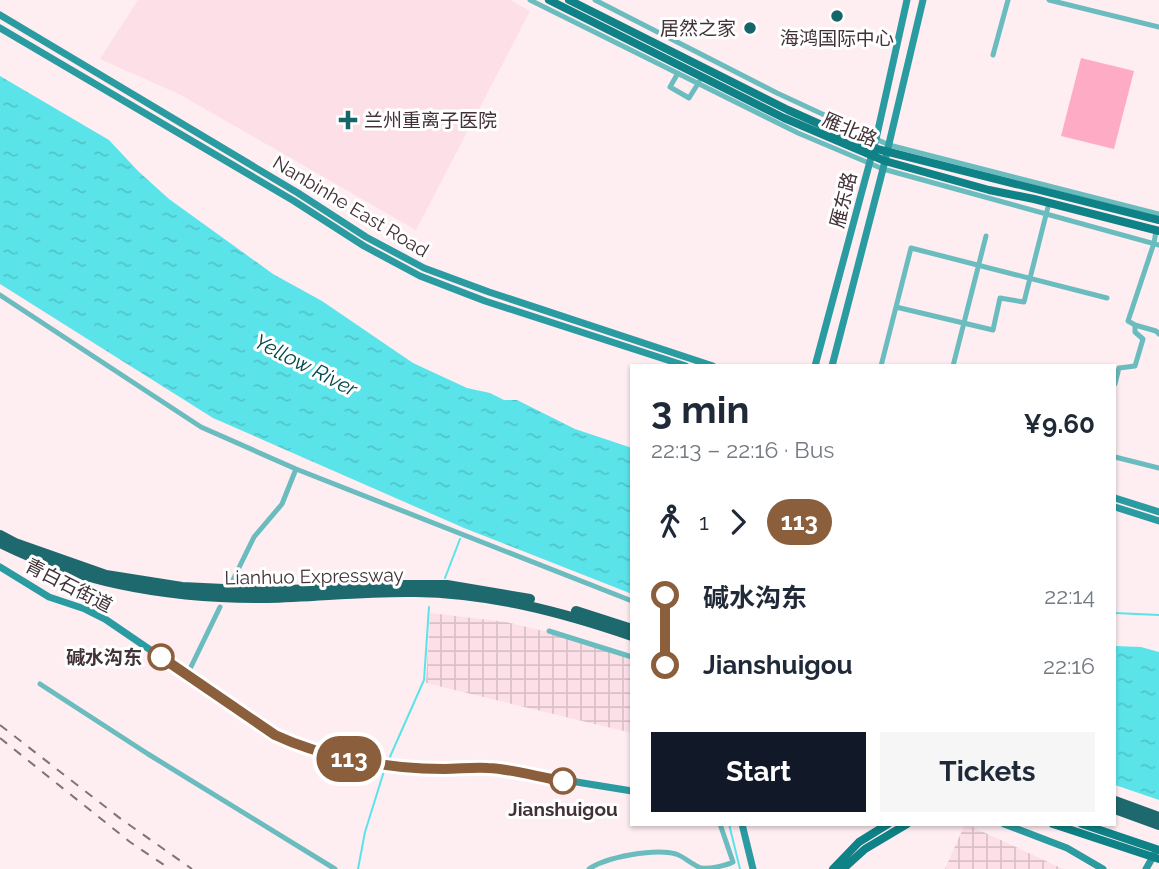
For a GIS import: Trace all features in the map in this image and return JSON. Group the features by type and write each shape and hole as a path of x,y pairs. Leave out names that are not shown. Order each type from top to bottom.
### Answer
{"highway":[{"name":"Lianhuo Expressway","path":"0,536 106,575 182,587 266,591 447,585 513,595 588,614 630,628"},
{"name":"Lianhuo Expressway","path":"0,543 55,567 103,582 180,594 265,598 414,592 457,595 530,605 630,635"},
{"path":"1116,801 1159,817"},
{"path":"1116,809 1159,825"}],"main road":[{"name":"雁北路","path":"549,0 700,79 784,118 886,157 989,190 1157,231"},
{"name":"雁北路","path":"569,0 872,151"},
{"name":"雁东路","path":"816,364 872,151 907,0"},
{"name":"雁东路","path":"833,364 923,0"},
{"name":"Nanbinhe East Road","path":"0,15 298,193 366,237 424,268 680,364"},
{"name":"Nanbinhe East Road","path":"0,28 294,201 364,246 420,276 485,301 706,364"},
{"name":"雁北路","path":"886,157 1159,220"},
{"path":"1116,498 1159,512"},
{"path":"1116,507 1159,521"},
{"name":"青白石街道","path":"0,567 49,597 105,619 275,735 293,743 337,757 441,769 490,768 630,791"},
{"path":"742,826 753,869"},
{"path":"833,869 859,842 885,826"},
{"path":"846,867 865,849 904,826"},
{"path":"1009,826 1067,848 1103,869"},
{"path":"1060,826 1157,854"},
{"path":"1087,826 1157,854"},
{"path":"1146,869 1157,854"}],"street":[{"path":"530,0 678,73 700,79 689,98 670,87 678,73"},
{"path":"595,0 777,93 872,151 1045,214 1156,244"},
{"path":"993,55 1008,0"},
{"path":"1049,0 1159,27"},
{"path":"886,157 1159,214"},
{"path":"896,307 993,330 1000,298 1024,302 1049,203"},
{"path":"1157,231 1156,244 1128,321 1159,334"},
{"path":"953,364 986,236"},
{"path":"882,364 911,248 1107,298"},
{"path":"0,295 201,427 296,469 630,600"},
{"path":"1116,380 1119,368 1135,366 1143,344 1143,339 1135,332 1135,325"},
{"path":"1116,457 1159,468"},
{"path":"230,586 254,537 282,504 296,469"},
{"path":"187,675 220,607"},
{"path":"549,631 630,656"},
{"path":"40,684 335,869"},
{"path":"589,869 595,864 616,858 657,852 676,854 702,869 726,865 733,862 721,826"}],"shaded area":[{"name":"兰州重离子医院","path":"138,0 510,0 530,11 416,230 179,94 100,59"},
{"path":"1081,58 1134,71 1114,149 1061,136"},
{"path":"430,613 506,622 588,642 630,656 630,733 426,683"},
{"path":"964,826 970,826 1063,869 945,869"}],"water":[{"name":"Yellow River","path":"0,76 109,140 169,199 273,274 322,301 413,363 467,388 490,393 504,400 517,400 575,429 630,447 630,593 464,528 213,418 0,284"},
{"path":"1116,646 1141,647 1159,652 1159,800 1116,785"}],"waterway":[{"path":"445,578 460,539"},
{"path":"389,759 424,680 429,607"},
{"path":"1116,613 1159,615"},
{"path":"358,869 365,832 385,768"},
{"path":"729,826 740,869"}],"railway":[{"path":"0,725 121,819 192,869"},
{"path":"0,738 130,842 170,869"}],"bus line":[{"name":"113","path":"161,657 275,735 337,757 441,769 490,768 563,781"}],"place":[{"name":"海鸿国际中心","path":"837,16"},
{"name":"居然之家","path":"750,28"},
{"name":"兰州重离子医院","path":"348,120"},
{"name":"碱水沟东","path":"161,657"},
{"name":"Jianshuigou","path":"563,781"}]}
